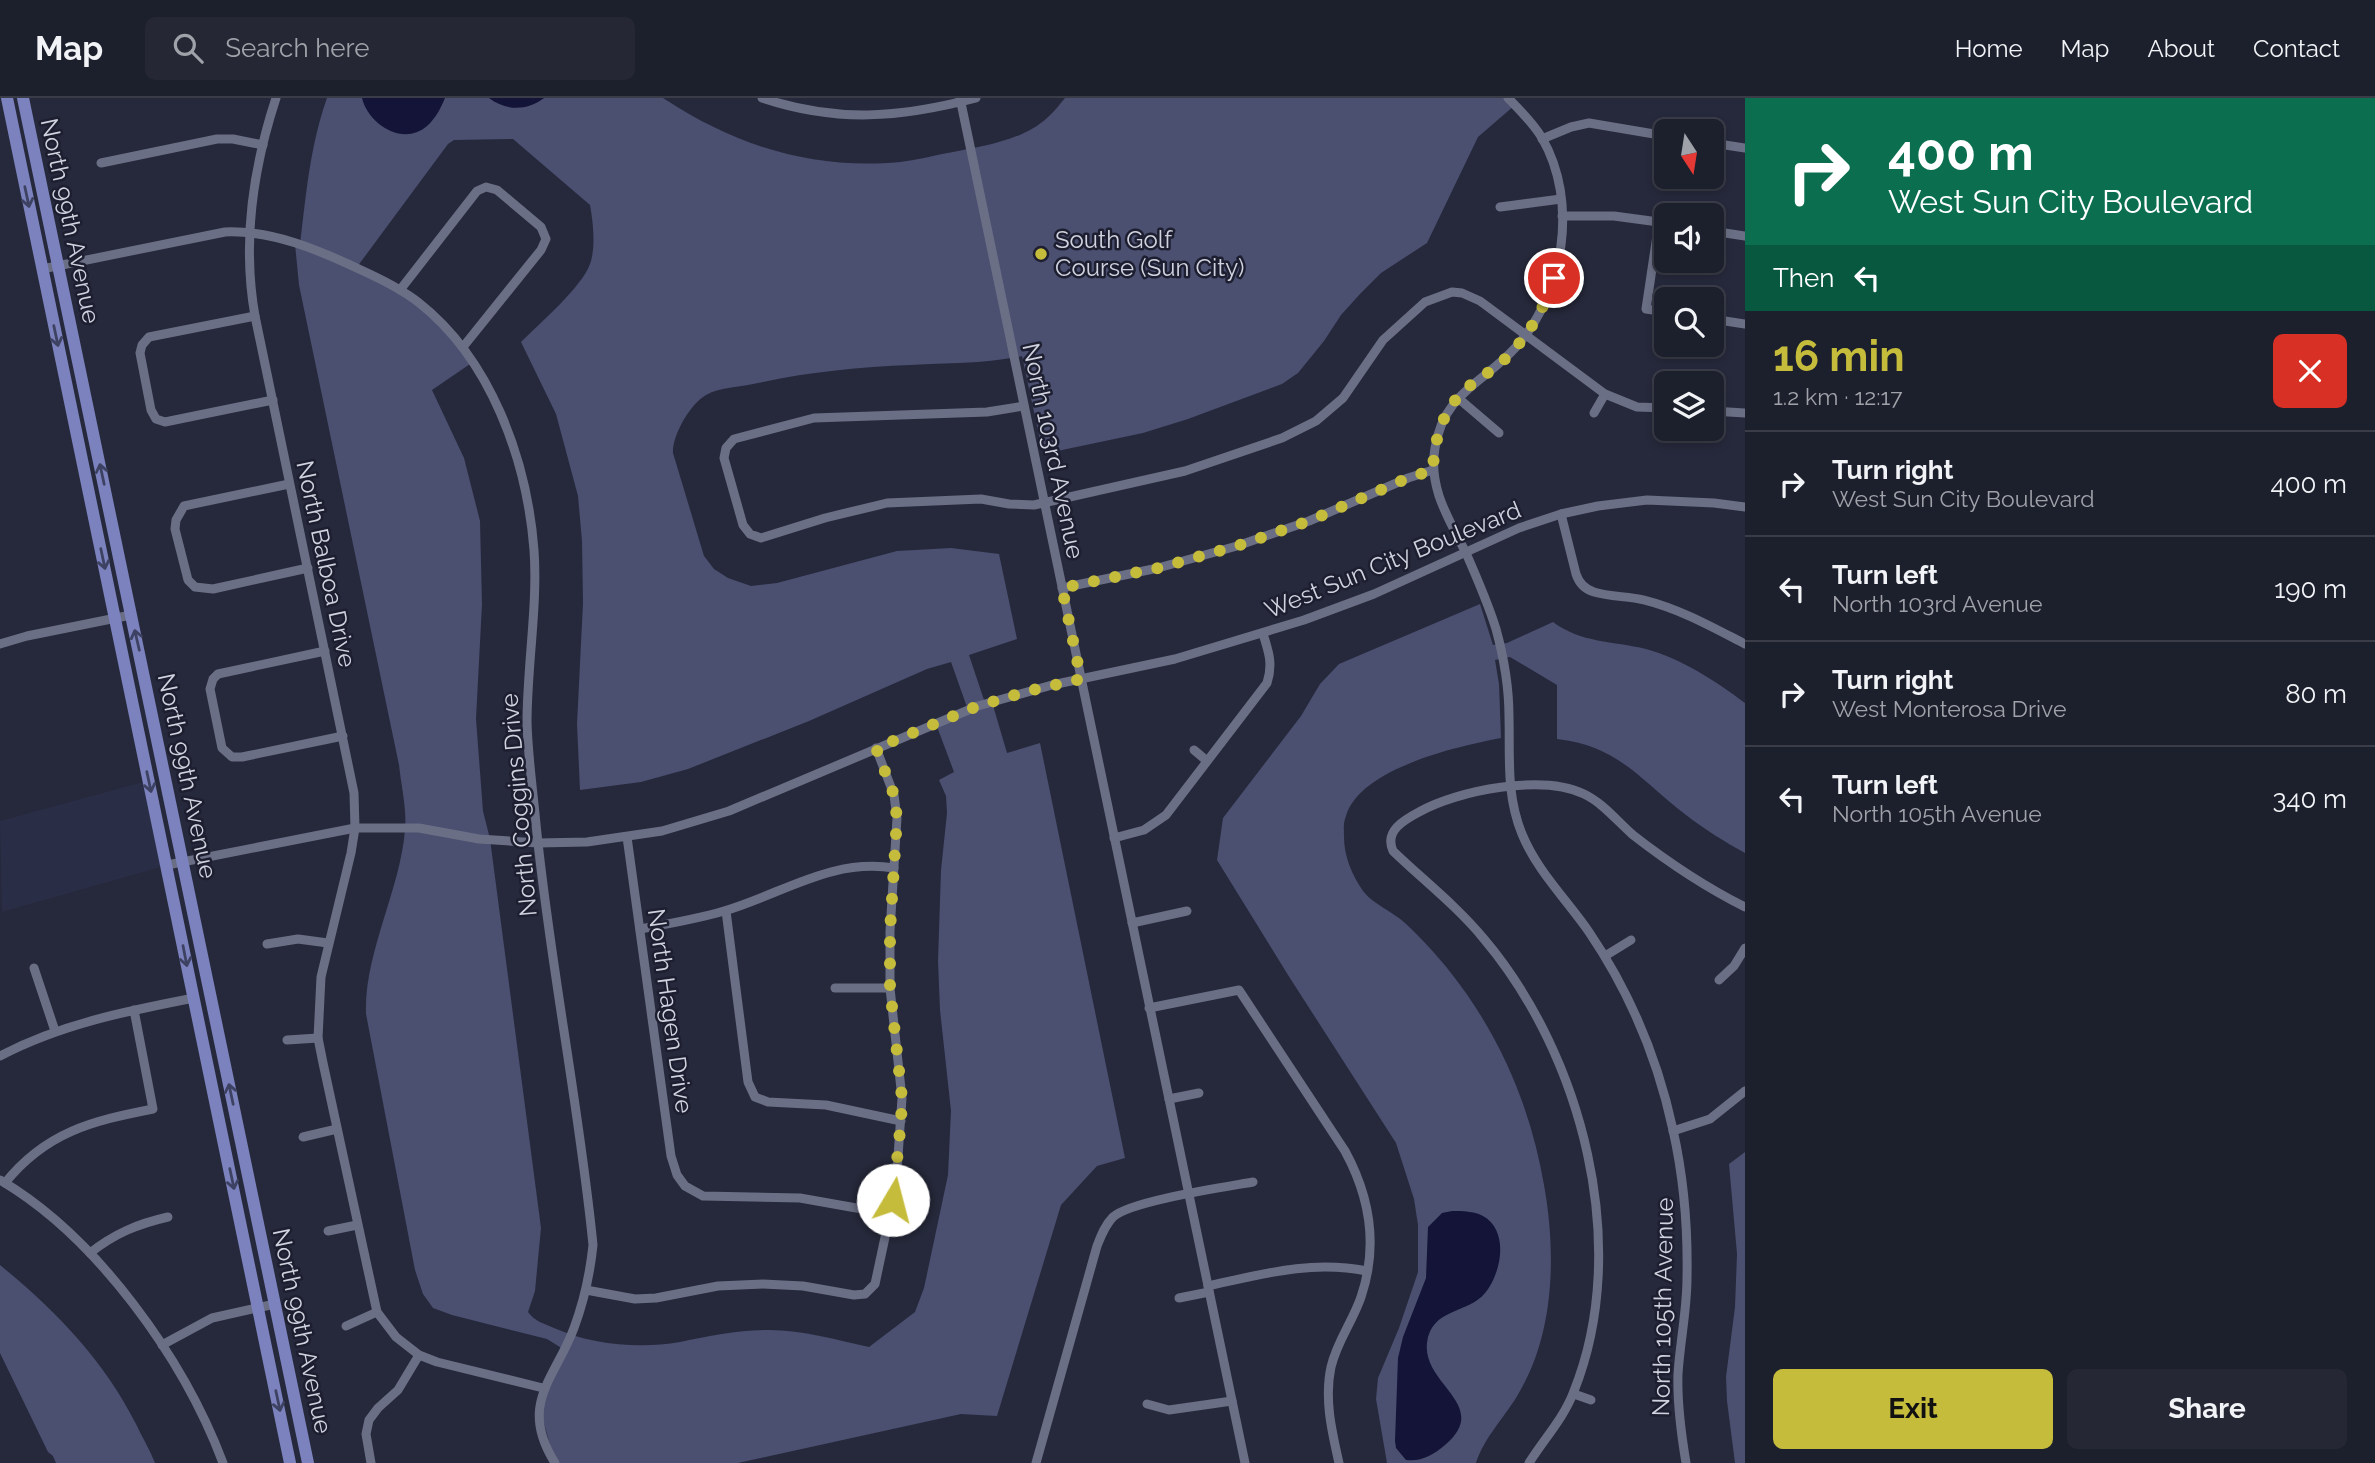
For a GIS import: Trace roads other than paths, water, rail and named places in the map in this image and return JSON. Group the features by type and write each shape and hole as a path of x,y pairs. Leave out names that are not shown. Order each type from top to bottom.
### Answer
{"main road":[{"name":"North 99th Avenue","path":"7,98 290,1463"},
{"name":"North 99th Avenue","path":"23,98 308,1463"},
{"path":"19,157 35,154"},
{"path":"136,716 152,712"},
{"path":"180,932 197,929"}],"street":[{"name":"North Balboa Drive","path":"276,98 262,145 249,232 249,274 255,316 354,793 355,828 321,977 318,1038 377,1312 396,1337 419,1355 437,1362 543,1388"},
{"path":"762,98 813,112 860,116 911,113 976,98"},
{"name":"North 105th Avenue","path":"1508,98 1524,113 1542,139 1553,165 1561,199 1560,257 1548,298 1525,336 1501,362 1458,398 1440,425 1433,470 1438,497 1489,607 1506,671 1509,787 1516,817 1530,850 1605,956 1643,1033 1663,1090 1685,1193 1687,1282 1678,1399 1686,1463"},
{"name":"North 103rd Avenue","path":"960,100 1245,1463"},
{"path":"1542,139 1589,123 1654,134"},
{"path":"101,163 217,139 233,139 262,145"},
{"path":"1724,145 1745,148"},
{"path":"400,290 477,191 486,187 497,190 541,227 546,239 541,250 463,347"},
{"path":"1500,207 1561,199"},
{"path":"1562,216 1614,216 1654,222"},
{"name":"North Coggins Drive","path":"42,270 225,232 249,232 281,239 332,258 400,290 432,314 463,347 484,381 508,435 521,477 531,525 534,572 528,656 527,727 538,843 593,1245 586,1290 573,1332 543,1388 540,1420 546,1446 555,1463"},
{"path":"1724,233 1745,236"},
{"path":"1654,266 1646,309 1654,310"},
{"path":"1024,406 986,412 832,416 734,439 726,448 724,458 745,530 761,538 825,518 887,503 981,499 1020,505 1044,503 1185,471 1239,454 1301,430 1324,415 1343,398 1372,354 1398,324 1425,302 1443,294 1461,293 1471,296 1605,394 1637,407 1654,408"},
{"path":"255,316 149,338 142,345 140,353 152,416 161,422 174,421 273,400"},
{"path":"1724,321 1745,324"},
{"path":"1594,413 1605,394"},
{"path":"1458,398 1499,433"},
{"path":"1724,412 1745,413"},
{"path":"1062,588 1158,568 1237,546 1309,521 1408,478 1433,470"},
{"path":"289,484 184,506 176,520 175,529 191,585 204,589 308,568"},
{"name":"West Sun City Boulevard","path":"167,865 355,828 419,828 479,839 538,843 587,842 662,831 729,811 978,706 1028,691 1175,659 1263,634 1363,598 1519,528 1561,514 1647,500 1745,507"},
{"path":"1561,514 1576,573 1579,582 1585,587 1593,592 1654,604 1698,619 1745,644"},
{"path":"0,644 131,615"},
{"path":"1114,838 1144,830 1166,815 1267,682 1271,671 1263,634"},
{"path":"325,651 218,674 210,689 215,717 222,748 232,757 343,736"},
{"path":"586,1290 635,1299 656,1298 718,1286 763,1284 803,1286 854,1295 865,1294 875,1284 896,1186 901,1121 901,1086 890,988 890,931 897,818 894,795 876,748"},
{"path":"1194,750 1207,761"},
{"path":"1529,1463 1573,1394 1592,1329 1598,1254 1590,1170 1573,1102 1545,1033 1497,954 1455,906 1397,854 1390,844 1394,830 1433,804 1467,793 1549,784 1564,787 1587,795 1630,832 1689,876 1745,907"},
{"name":"North Hagen Drive","path":"627,837 672,1165 685,1186"},
{"path":"640,929 726,911 835,869 859,865 894,868"},
{"path":"726,911 748,1082 755,1097 768,1102 850,1109 901,1121"},
{"path":"1132,923 1187,911"},
{"path":"267,944 298,939 328,943"},
{"path":"1605,956 1631,940"},
{"path":"1719,980 1734,966 1745,948"},
{"path":"34,968 55,1031"},
{"path":"835,988 890,988"},
{"path":"1149,1008 1239,990 1346,1151 1358,1174 1370,1222 1367,1270 1362,1296 1333,1359 1328,1401 1339,1463"},
{"path":"0,1056 55,1031 134,1010 194,998"},
{"path":"134,1010 153,1109 105,1118 66,1132 20,1164 3,1182 90,1252 123,1291 162,1345 200,1409 223,1463"},
{"path":"287,1040 318,1038"},
{"path":"1673,1131 1710,1119 1745,1091"},
{"path":"1169,1099 1199,1093"},
{"path":"303,1137 337,1129"},
{"path":"1036,1463 1097,1246 1113,1217 1132,1207 1252,1182"},
{"path":"678,1197 685,1186 703,1196 800,1198 890,1214"},
{"path":"90,1252 134,1225 168,1217"},
{"path":"328,1231 357,1225"},
{"path":"1179,1298 1291,1269 1319,1265 1367,1270"},
{"path":"162,1345 212,1318 275,1304"},
{"path":"346,1326 377,1312"},
{"path":"371,1463 366,1434 369,1420 398,1390 419,1355"},
{"path":"1321,1355 1333,1359"},
{"path":"1573,1394 1591,1400"},
{"path":"1147,1404 1169,1410 1232,1401"}],"place":[{"name":"South Golf Course (Sun City)","path":"1041,254"}]}
